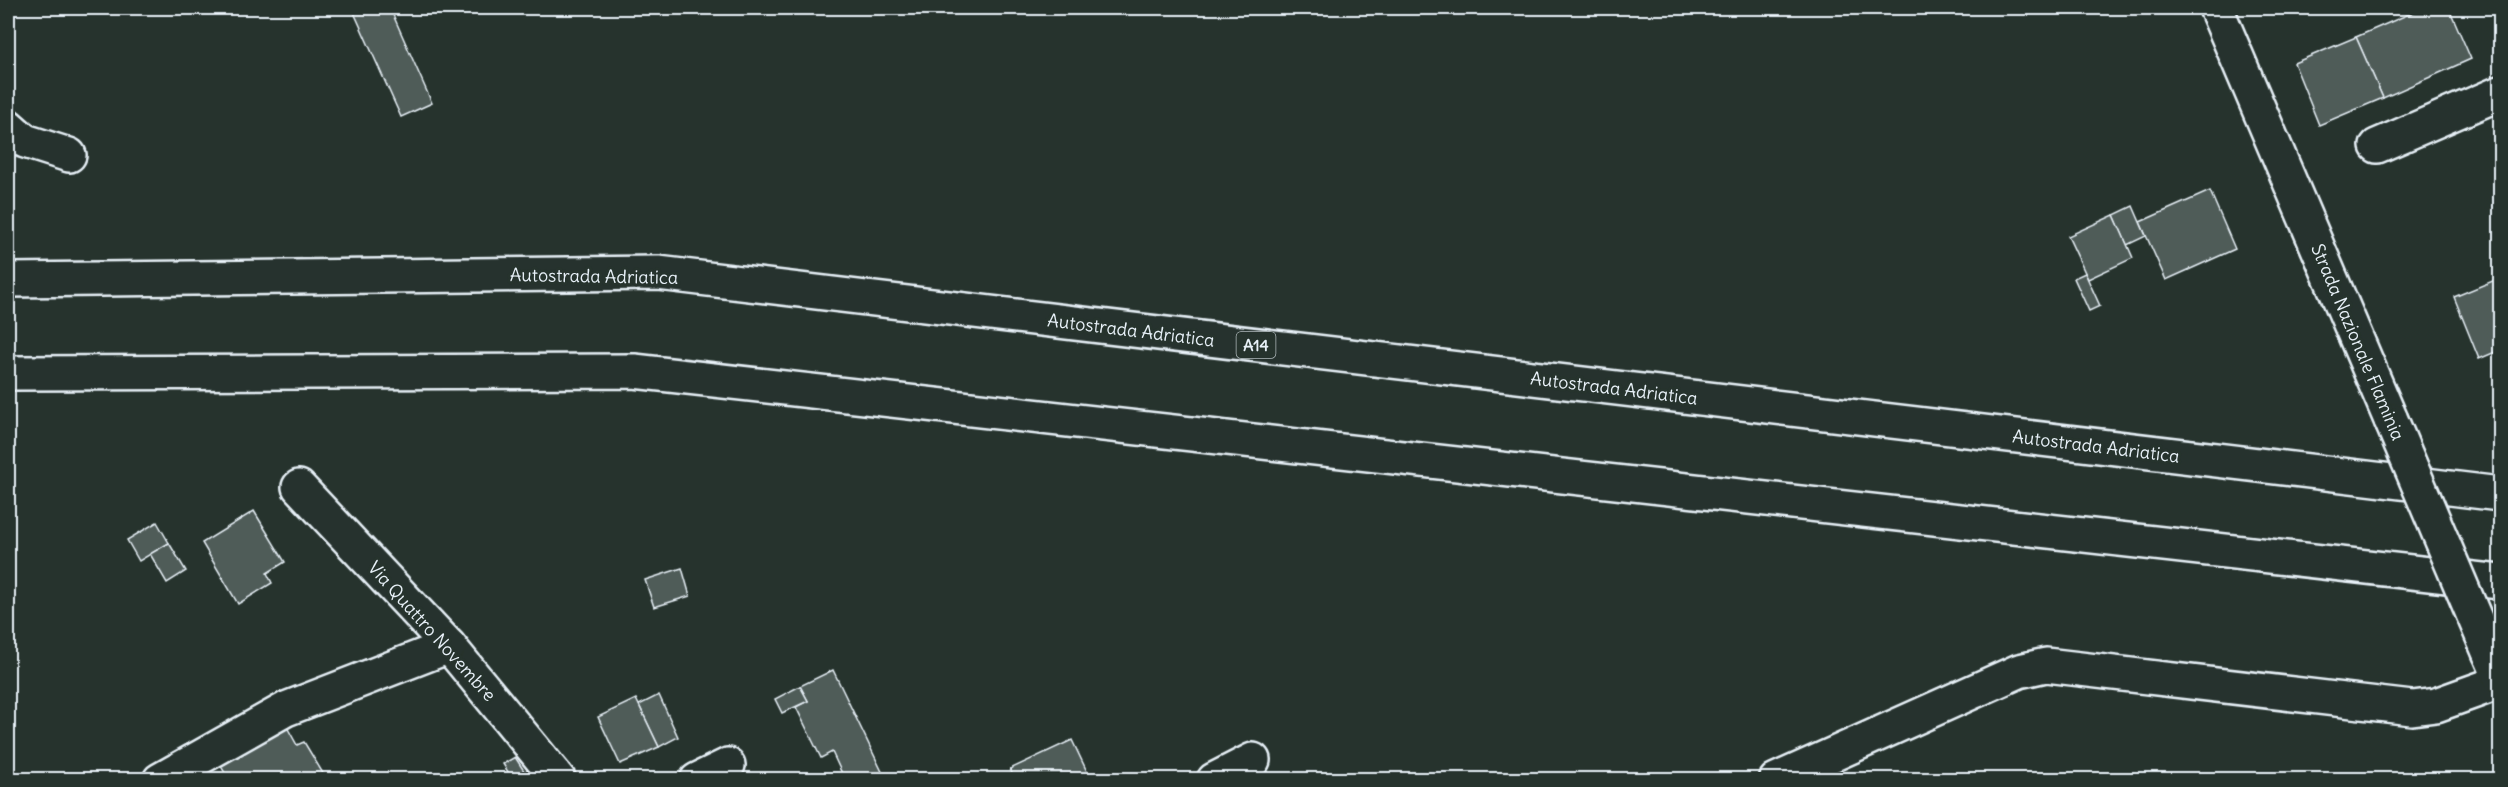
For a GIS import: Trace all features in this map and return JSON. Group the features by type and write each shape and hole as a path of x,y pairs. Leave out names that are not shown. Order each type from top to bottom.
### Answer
{"main road":[{"name":"Strada Nazionale Flaminia","path":"2216,8 2497,671"},
{"path":"2377,146 2500,93"},
{"path":"8,126 25,141 69,155"},
{"name":"Autostrada Adriatica","path":"8,280 658,273 2500,494"},
{"path":"8,373 634,371 2500,582"},
{"name":"Via Quattro Novembre","path":"299,487 449,646 559,780"},
{"path":"160,780 286,709 449,646"},
{"path":"1776,780 2019,671 2046,665 2412,708 2436,705 2497,671"},
{"path":"1214,780 1253,760"},
{"path":"697,780 728,765"}],"building":[{"path":"352,8 390,8 432,103 401,117"},
{"path":"2423,8 2449,8 2471,59 2383,98 2356,37"},
{"path":"2356,37 2383,98 2319,125 2294,63"},
{"path":"2210,191 2235,249 2166,280 2140,222"},
{"path":"2133,206 2146,236 2127,245 2114,215"},
{"path":"2114,215 2133,258 2088,279 2068,236"},
{"path":"2085,273 2100,306 2089,311 2074,278"},
{"path":"2500,278 2500,350 2479,359 2454,297"},
{"path":"254,511 285,562 267,573 272,583 238,604 202,543"},
{"path":"157,522 169,543 139,561 127,540"},
{"path":"169,543 186,571 167,583 150,554"},
{"path":"682,568 690,596 654,607 645,580"},
{"path":"833,670 886,780 845,780 832,752 821,758 796,707 808,701 800,686"},
{"path":"800,686 808,701 782,713 775,699"},
{"path":"659,695 678,737 659,747 639,705"},
{"path":"636,699 659,747 620,764 598,717"},
{"path":"287,727 297,745 304,742 324,775 317,780 229,780 221,766"},
{"path":"1072,740 1091,780 1015,780 1010,769"},
{"path":"515,757 530,780 513,780 503,764"}]}
